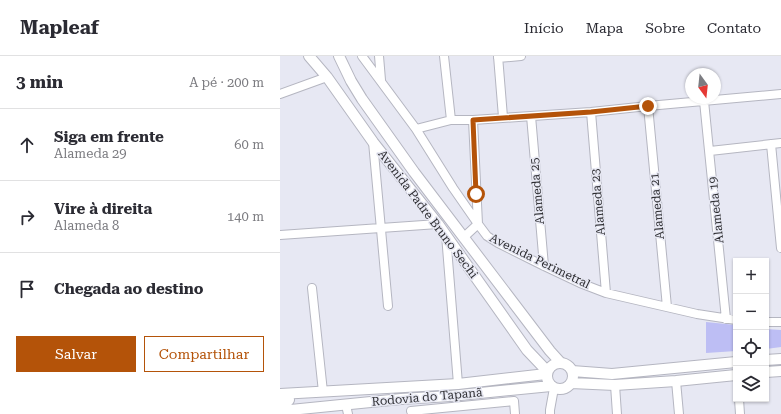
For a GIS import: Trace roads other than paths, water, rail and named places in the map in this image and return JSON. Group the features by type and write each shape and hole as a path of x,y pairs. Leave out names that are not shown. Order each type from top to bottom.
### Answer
{"main road":[{"name":"Avenida Padre Bruno Sechi","path":"309,56 327,77 373,142 438,224 527,350 547,373"},
{"name":"Avenida Padre Bruno Sechi","path":"338,56 362,99 414,172 550,351 560,362"},
{"path":"769,360 781,359"},
{"path":"560,362 568,365 572,371 573,377 571,383 566,388 558,389 548,383 546,378 551,365 560,362"},
{"path":"572,371 612,374 733,362"},
{"path":"769,372 781,371"},
{"name":"Rodovia do Tapanã","path":"284,394 458,384 547,373"},
{"path":"571,383 615,385 733,375"},
{"name":"Rodovia do Tapanã","path":"280,411 347,409 401,399 553,387"},
{"path":"280,404 289,400 284,394"}],"street":[{"name":"Avenida Perimetral","path":"362,56 416,128 453,188 487,236 544,266 580,283 606,293 697,314 733,320"},
{"path":"379,56 380,80"},
{"path":"444,56 451,120"},
{"path":"503,117 498,57 522,56"},
{"path":"280,94 327,77"},
{"path":"721,99 781,94"},
{"path":"416,128 451,120 473,120 591,112 685,103"},
{"name":"Alameda 19","path":"704,104 726,319"},
{"name":"Alameda 21","path":"648,106 667,307"},
{"name":"Alameda 23","path":"591,112 606,293"},
{"name":"Alameda 25","path":"531,116 544,266"},
{"path":"464,237 478,224 473,120"},
{"path":"373,142 388,306"},
{"path":"710,150 781,143"},
{"path":"771,144 779,203 781,248"},
{"path":"280,235 438,224"},
{"path":"446,235 458,384"},
{"path":"312,288 323,392"},
{"path":"769,322 781,322"},
{"path":"676,381 679,414"},
{"path":"615,385 617,414"},
{"path":"550,414 553,387"},
{"path":"514,390 515,414"},
{"path":"411,411 514,401"},
{"path":"739,402 740,414"}]}
